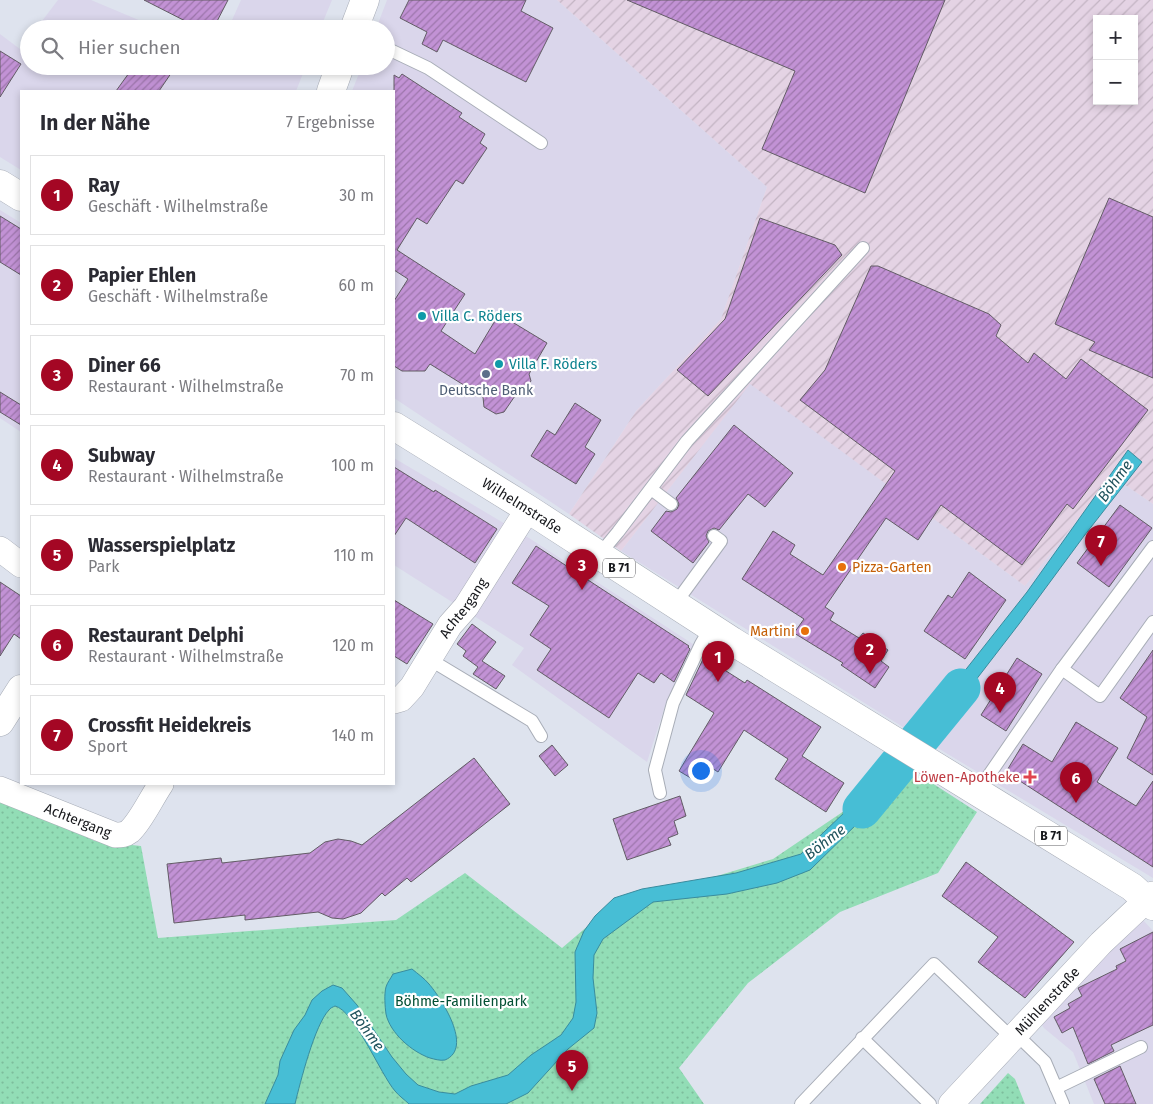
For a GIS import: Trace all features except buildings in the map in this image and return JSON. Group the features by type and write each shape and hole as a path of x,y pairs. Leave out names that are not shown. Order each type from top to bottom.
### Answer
{"main road":[{"path":"357,20 365,0"},
{"path":"331,90 337,75"},
{"path":"0,184 20,195"},
{"name":"Wilhelmstraße","path":"395,427 528,508 711,627 978,791"},
{"name":"B 71","path":"978,791 1151,900"}],"street":[{"name":"Achtergang","path":"395,701 406,695 450,625 466,608 528,508"},
{"path":"0,549 20,564"},
{"name":"Achtergang","path":"0,789 115,835 122,835 130,831 160,785"},
{"name":"Mühlenstraße","path":"951,1104 1102,943 1151,900"}],"lane":[{"path":"395,52 428,68 541,143"},
{"path":"599,555 687,441 863,248"},
{"path":"651,489 671,504"},
{"path":"675,604 721,541 714,536"},
{"path":"978,791 1062,669 1153,547"},
{"path":"1062,669 1100,696 1153,622"},
{"path":"660,792 654,770 673,703 700,644 711,627"},
{"path":"429,659 532,721 541,736"},
{"path":"801,1104 934,964 1045,1062 1063,1104"},
{"path":"862,1038 930,1104"},
{"path":"1056,1088 1141,1048"}],"shaded area":[{"path":"58,0 91,0 139,20 43,20"},
{"path":"241,0 332,0 324,20 232,20"},
{"path":"387,0 557,0 767,187 721,319 636,411 569,514 395,399 395,90 352,90 358,75 395,75 395,20 379,20"},
{"path":"557,0 1153,0 1153,504 1112,476 1025,586 750,384 621,551 569,514 636,411 721,319 767,187"},
{"path":"0,34 20,49 20,75 302,75 296,90 20,90 20,169 0,157"},
{"path":"0,210 20,222 20,431 0,418"},
{"path":"750,383 1025,586 1112,476 1153,504 1153,878 903,727 621,551"},
{"path":"395,459 529,538 696,646 666,703 647,762 512,665 524,648 395,566"},
{"path":"1143,920 1153,931 1153,1104 1094,1104 1073,1052 1044,1028 1038,1019"}],"green space":[{"name":"Böhme-Familienpark","path":"887,754 977,812 938,873 840,912 748,983 679,1068 704,1104 0,1104 0,799 95,841 141,846 158,938 396,920 465,873 562,948 624,895 697,882 773,859 844,811"},
{"path":"1008,1073 1015,1079 1025,1104 980,1104"}],"water":[{"path":"1128,450 1142,462 935,733 922,725 1027,592"},
{"path":"884,759 903,772 863,818 810,870 777,883 727,894 653,902 603,939 594,955 593,978 597,1013 594,1028 568,1049 528,1093 506,1104 409,1104 389,1083 359,1030 342,1010 335,1006 329,1009 318,1028 300,1082 295,1104 265,1104 278,1075 280,1061 294,1030 305,1015 312,1000 322,991 333,985 342,988 357,1005 392,1057 418,1085 439,1092 455,1094 471,1086 508,1075 531,1055 561,1035 573,1018 576,1002 575,952 584,931 595,916 614,898 642,889 736,873 801,854 847,810"},
{"path":"412,969 425,980 441,1000 456,1034 456,1045 453,1054 445,1060 430,1058 416,1051 397,1035 388,1021 385,1001 387,984 393,974"}],"waterway":[{"name":"Böhme","path":"862,809 961,688"}],"place":[{"name":"Villa C. Röders","path":"422,316"},
{"name":"Villa F. Röders","path":"499,364"},
{"name":"Deutsche Bank","path":"486,374"},
{"name":"Crossfit Heidekreis","path":"1101,566"},
{"name":"Pizza-Garten","path":"842,567"},
{"name":"Diner 66","path":"582,590"},
{"name":"Martini","path":"805,631"},
{"name":"Papier Ehlen","path":"870,674"},
{"name":"Ray","path":"718,682"},
{"name":"Subway","path":"1000,713"},
{"name":"Löwen-Apotheke","path":"1030,777"},
{"name":"Restaurant Delphi","path":"1076,803"},
{"name":"Wasserspielplatz","path":"572,1091"}]}
